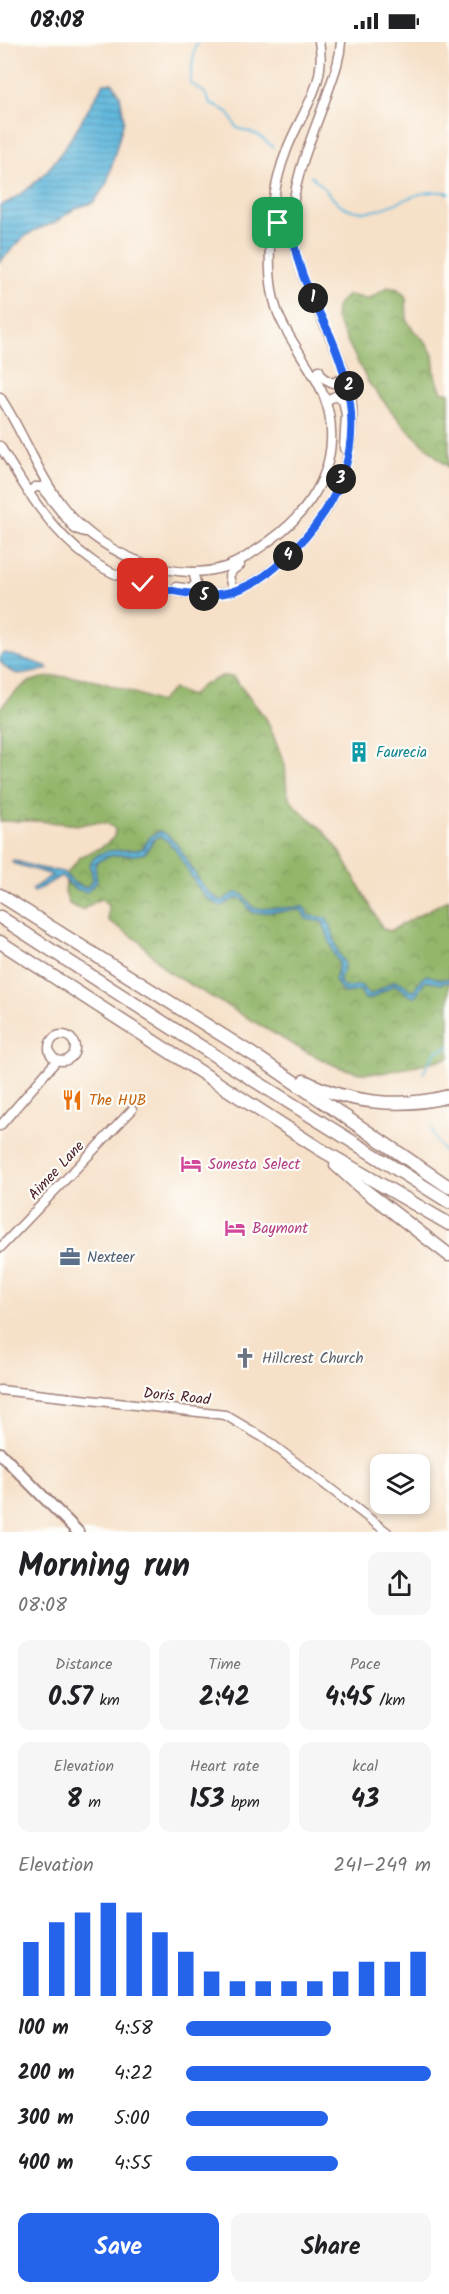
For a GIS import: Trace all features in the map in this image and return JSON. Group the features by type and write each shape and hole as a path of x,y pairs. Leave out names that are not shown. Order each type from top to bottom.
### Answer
{"highway":[{"path":"0,888 77,945"},
{"path":"0,895 260,1059 449,1187"},
{"path":"0,917 220,1059 449,1202"},
{"path":"0,942 318,1148 449,1224"},
{"path":"0,948 34,965"},
{"path":"260,1059 316,1088 347,1097 377,1102 412,1102 449,1096"},
{"path":"318,1148 358,1185 449,1255"}],"main road":[{"path":"0,1453 78,1532"}],"street":[{"path":"233,591 229,580 230,573 281,539 314,495 327,464 331,428 326,401 319,381 280,317 270,276 275,191 286,150 316,92 320,70 319,42"},
{"path":"0,446 28,493 50,522 81,553 111,572 129,580 189,595 214,595 233,591 254,582 279,566 311,532 328,508 337,490 347,460 352,424 350,394 345,377 337,352 300,267 295,250 292,223 298,175 335,72 341,42"},
{"path":"286,150 277,217 278,223 283,226 292,223"},
{"path":"280,317 297,335 323,378 333,383 345,377"},
{"path":"326,401 335,396 340,398 345,405 344,451 347,460"},
{"path":"0,397 60,504 91,535"},
{"path":"1,416 8,409"},
{"path":"28,493 35,487 41,487 75,529 91,535 130,557 171,570 193,572 215,570 235,563 289,526"},
{"path":"129,580 140,578 191,589 196,582 193,572"},
{"path":"0,1126 57,1060"},
{"name":"Aimee Lane","path":"0,1248 132,1110"},
{"name":"Doris Road","path":"0,1390 225,1415 264,1438 387,1532"}],"green space":[{"path":"388,287 398,289 406,297 407,321 426,342 433,355 435,375 442,392 449,392 449,468 403,425 368,382 335,317 337,305 348,295 369,299"},
{"path":"222,676 233,677 267,720 285,765 287,793 295,806 324,831 339,850 383,929 390,931 449,899 449,1058 382,1073 360,1073 338,1067 299,1048 167,971 139,941 108,920 108,906 101,898 82,910 69,904 65,892 67,873 81,856 102,847 114,837 115,829 107,823 95,822 80,825 39,821 0,821 0,708 23,686 47,677 80,678 97,681 159,702 173,689 191,696 201,686"}],"water":[{"path":"104,83 113,83 120,95 124,120 107,183 94,202 74,209 54,223 35,230 22,239 0,262 0,206 18,196 49,169"},
{"path":"5,653 46,666 48,669 28,674 10,671 0,661 0,656"},
{"path":"160,831 176,844 204,888 222,901 239,893 255,909 304,907 309,916 326,918 344,962 339,980 344,988 361,985 369,996 394,981 402,983 413,992 420,980 427,975 441,980 449,978 449,982 440,984 426,980 415,997 394,985 369,1000 365,999 360,990 342,992 335,980 339,963 323,922 306,919 300,910 255,913 238,897 222,906 212,901 203,894 169,842 160,836 154,839 145,853 116,855 97,862 95,865 97,882 87,892 75,889 61,876 34,892 32,889 52,875 12,863 13,860 63,872 74,883 86,888 93,880 90,865 99,854 142,849 151,836"}],"waterway":[{"path":"198,42 195,46 190,83 204,92 211,104 228,112 237,128 258,135 273,147"},
{"path":"311,176 337,202 349,209 361,212 374,211 422,194 449,193"},
{"path":"423,1073 435,1052 449,1046"},
{"path":"432,1129 436,1141 449,1158"}],"place":[{"name":"Faurecia","path":"359,752"},
{"name":"The HUB","path":"72,1100"},
{"name":"Sonesta Select","path":"191,1164"},
{"name":"Baymont","path":"235,1228"},
{"name":"Nexteer","path":"70,1257"},
{"name":"Hillcrest Church","path":"245,1358"}],"route":[{"path":"143,584 199,596 228,592 254,582 279,566 298,546 318,523 337,490 347,460 352,424 349,387 337,352 300,267 295,250 292,223 283,226 278,223"}]}
